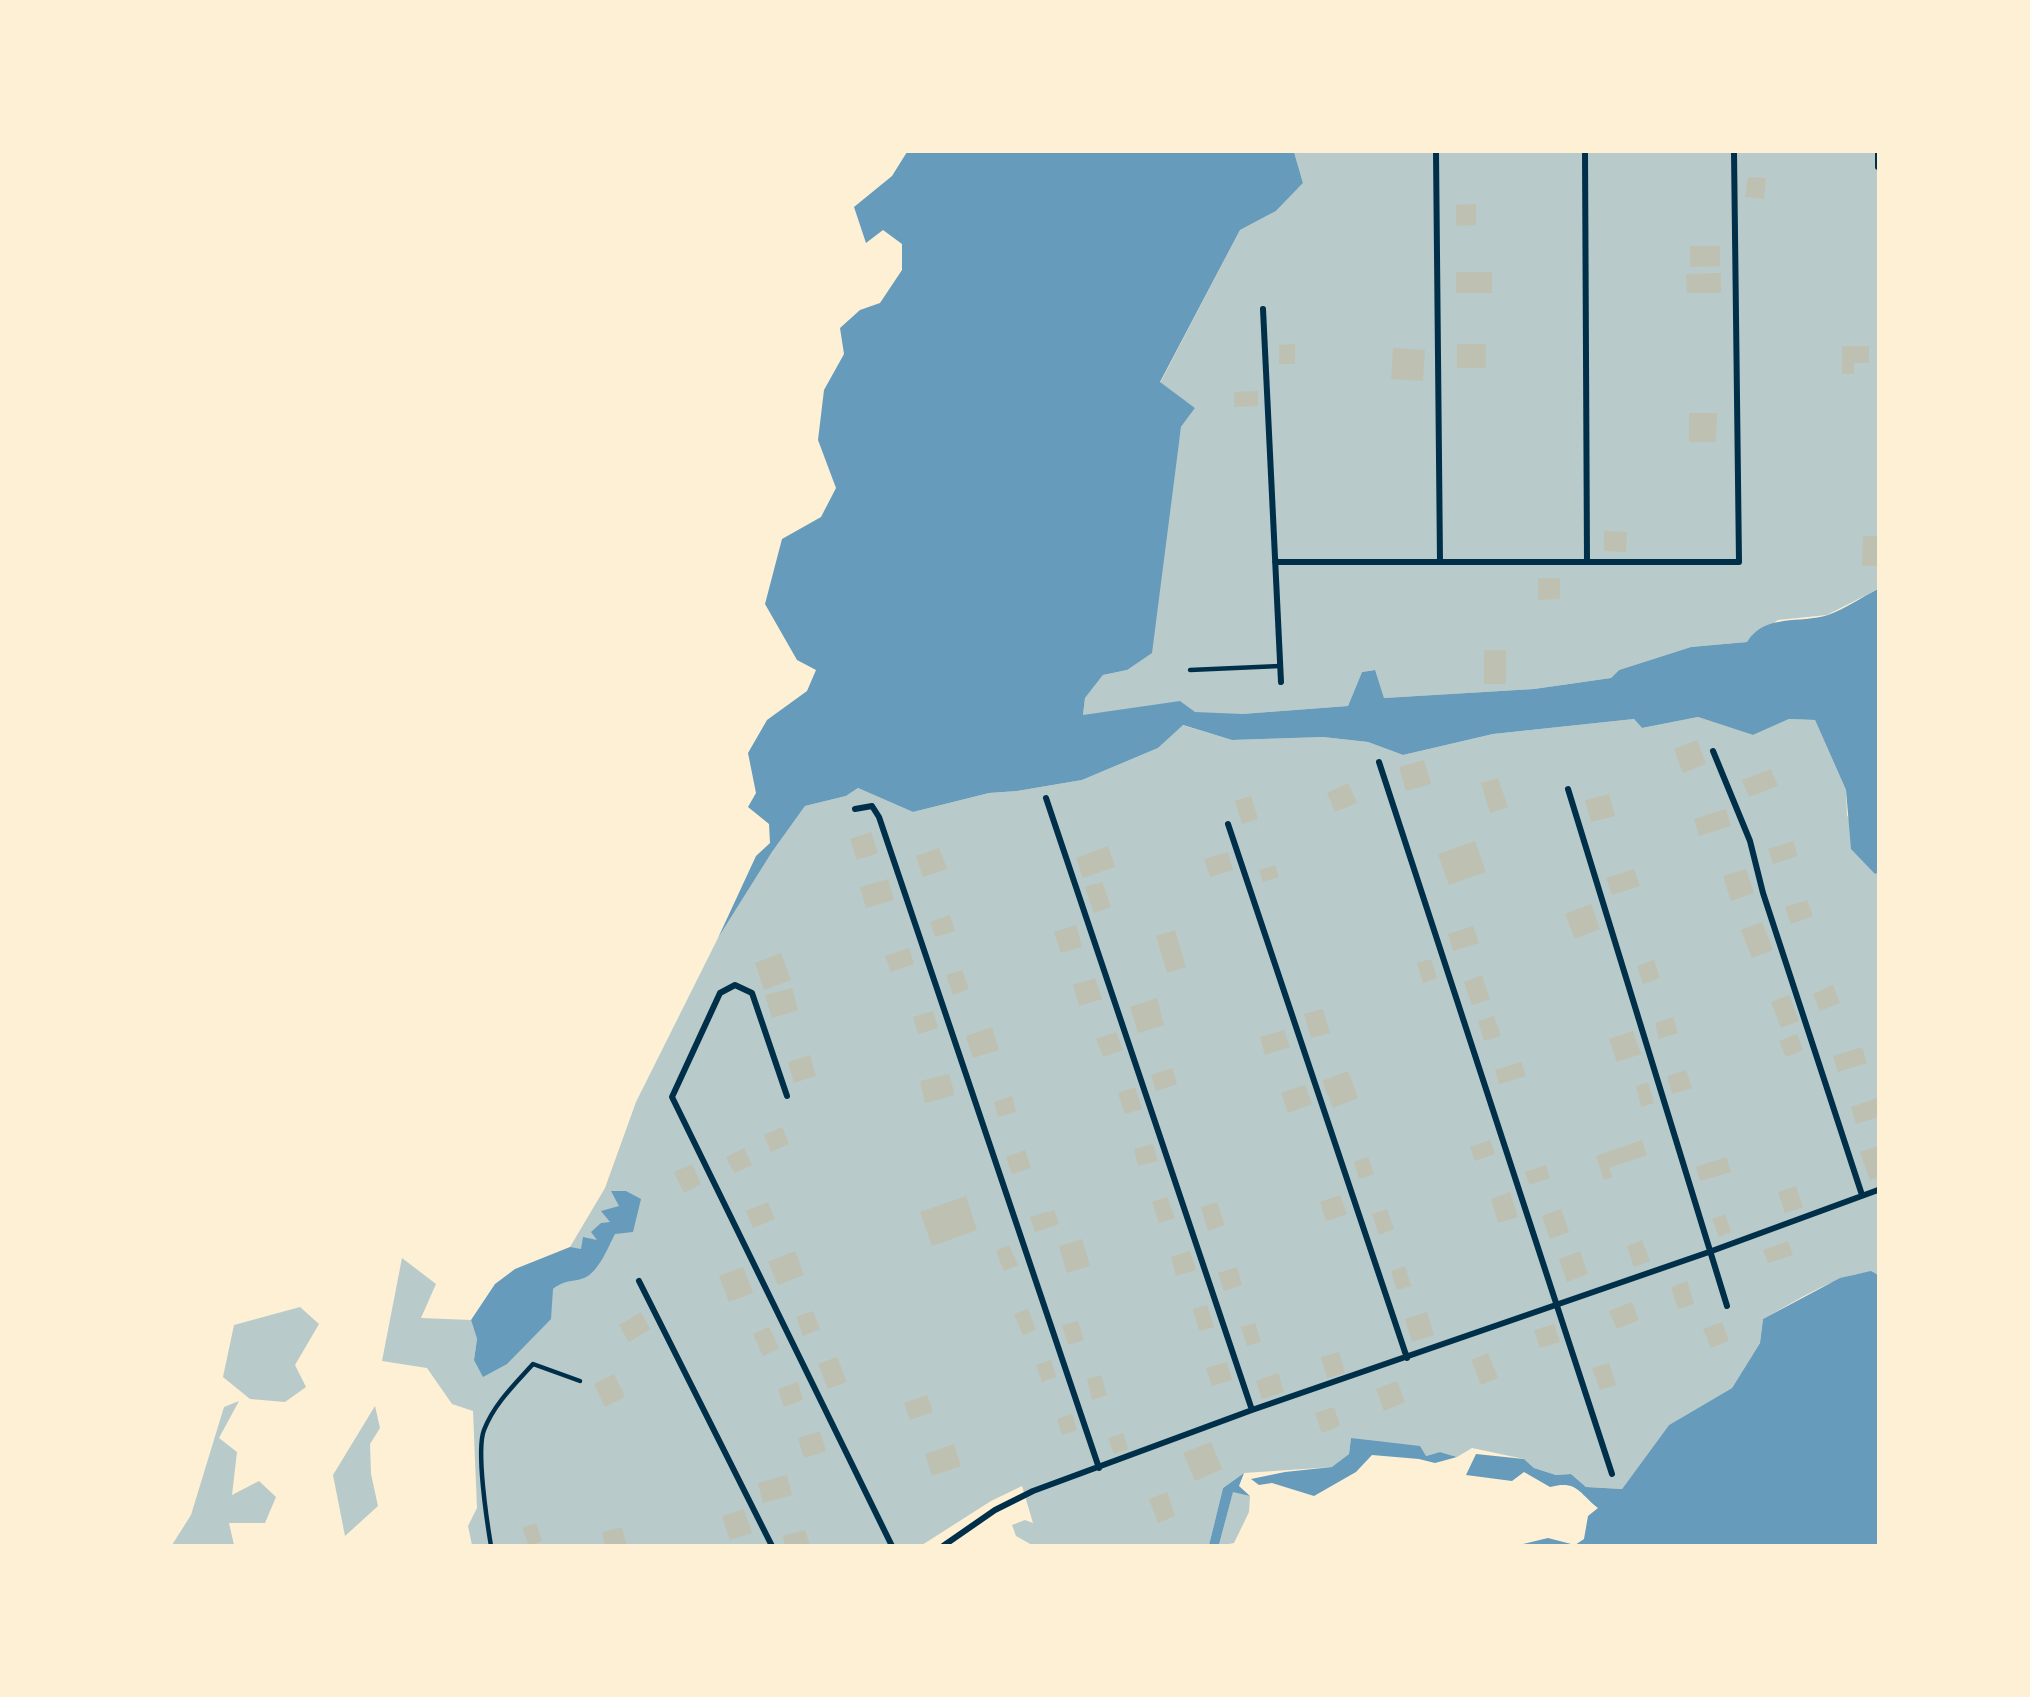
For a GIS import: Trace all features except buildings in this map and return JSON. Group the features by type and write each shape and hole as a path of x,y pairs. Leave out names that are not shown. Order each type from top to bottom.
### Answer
{"street":[{"path":"1436,152 1440,561"},
{"path":"1585,152 1587,562"},
{"path":"1275,562 1739,562 1734,152"},
{"path":"1878,152 1878,167"},
{"path":"1263,309 1281,682"},
{"path":"1713,751 1750,841 1762,893 1862,1195"},
{"path":"1379,762 1612,1474"},
{"path":"1568,789 1727,1306"},
{"path":"1046,798 1252,1410"},
{"path":"855,809 872,806 879,817 1099,1468"},
{"path":"1228,824 1407,1358"},
{"path":"787,1096 752,993 735,985 720,993 672,1097 892,1545"},
{"path":"943,1545 995,1510 1023,1496 1252,1410 1709,1252 1878,1190"},
{"path":"639,1281 772,1545"}],"lane":[{"path":"1190,670 1280,666"},
{"path":"491,1545 484,1502 482,1432 496,1406 533,1364 580,1381"}],"shaded area":[{"path":"1294,152 1878,152 1878,589 1827,615 1778,620 1747,642 1691,647 1619,670 1611,678 1534,689 1384,698 1374,670 1362,672 1348,706 1242,714 1083,715 1085,698 1103,675 1127,670 1172,485 1181,427 1195,408 1160,383 1240,230 1276,211 1303,183"},
{"path":"1698,717 1753,735 1789,719 1815,720 1846,790 1847,815 1875,874 1878,873 1878,1275 1867,1273 1837,1280 1763,1319 1760,1343 1732,1388 1669,1425 1622,1489 1586,1487 1571,1474 1556,1475 1534,1468 1524,1459 1472,1448 1457,1457 1440,1452 1426,1456 1351,1438 1349,1454 1333,1467 1244,1473 1223,1488 1209,1545 1032,1545 1016,1536 1012,1525 1025,1520 1033,1523 1022,1486 991,1501 922,1545 472,1545 468,1526 477,1508 473,1411 452,1404 427,1368 382,1361 402,1258 436,1284 421,1318 471,1320 477,1339 474,1360 553,1289 567,1280 570,1247 605,1188 636,1102 718,938 772,852 805,806 846,796 858,788 913,812 989,793 1017,791 1082,780 1158,748 1182,725 1232,740 1323,737 1368,742 1403,755 1493,734 1634,719 1642,728"},
{"path":"300,1307 319,1324 295,1365 306,1387 285,1402 250,1399 223,1377 234,1325"},
{"path":"239,1401 219,1438 237,1452 232,1495 259,1481 276,1497 265,1523 229,1523 234,1545 172,1545 191,1515 224,1407"},
{"path":"375,1406 380,1428 370,1444 371,1474 378,1506 345,1536 333,1475"},
{"path":"1233,1491 1250,1496 1249,1512 1234,1543 1219,1546"}],"water":[{"path":"907,152 1294,152 1303,183 1276,211 1240,230 1160,382 1195,408 1181,427 1152,653 1127,670 1103,675 1085,698 1083,715 1180,701 1195,712 1242,714 1348,706 1362,672 1375,670 1384,698 1534,689 1611,678 1619,670 1691,647 1747,642 1754,633 1773,623 1828,615 1878,589 1878,873 1875,874 1851,849 1846,790 1815,720 1789,719 1753,735 1698,717 1642,728 1634,719 1493,734 1403,755 1368,742 1323,737 1232,740 1183,725 1158,748 1082,780 1017,791 989,793 913,812 858,788 846,796 805,806 772,852 718,938 756,856 770,843 769,824 748,807 756,793 748,753 767,720 807,691 816,670 797,660 765,604 782,539 821,517 836,488 818,440 824,390 844,354 840,328 860,310 880,303 902,270 902,244 883,230 866,243 854,207 892,176"},
{"path":"611,1191 626,1191 641,1199 633,1232 615,1234 602,1259 589,1275 563,1283 553,1289 551,1319 507,1364 483,1377 474,1360 477,1339 471,1320 495,1284 515,1269 570,1247 581,1249 583,1237 597,1240 591,1232 601,1223 610,1222 601,1211 619,1206"},
{"path":"1871,1271 1878,1275 1878,1545 1575,1545 1584,1539 1588,1516 1598,1508 1581,1492 1566,1485 1550,1487 1524,1472 1512,1481 1466,1475 1476,1454 1524,1459 1534,1468 1556,1475 1571,1474 1586,1487 1622,1489 1669,1425 1732,1388 1760,1343 1763,1319 1840,1278"},
{"path":"1351,1438 1420,1446 1426,1456 1440,1452 1457,1457 1435,1463 1419,1459 1372,1455 1356,1472 1314,1496 1272,1483 1259,1485 1251,1479 1285,1472 1332,1467 1349,1454"},
{"path":"1244,1473 1239,1486 1250,1496 1233,1492 1219,1545 1209,1545 1223,1488"},
{"path":"1548,1538 1575,1545 1519,1545"}]}
